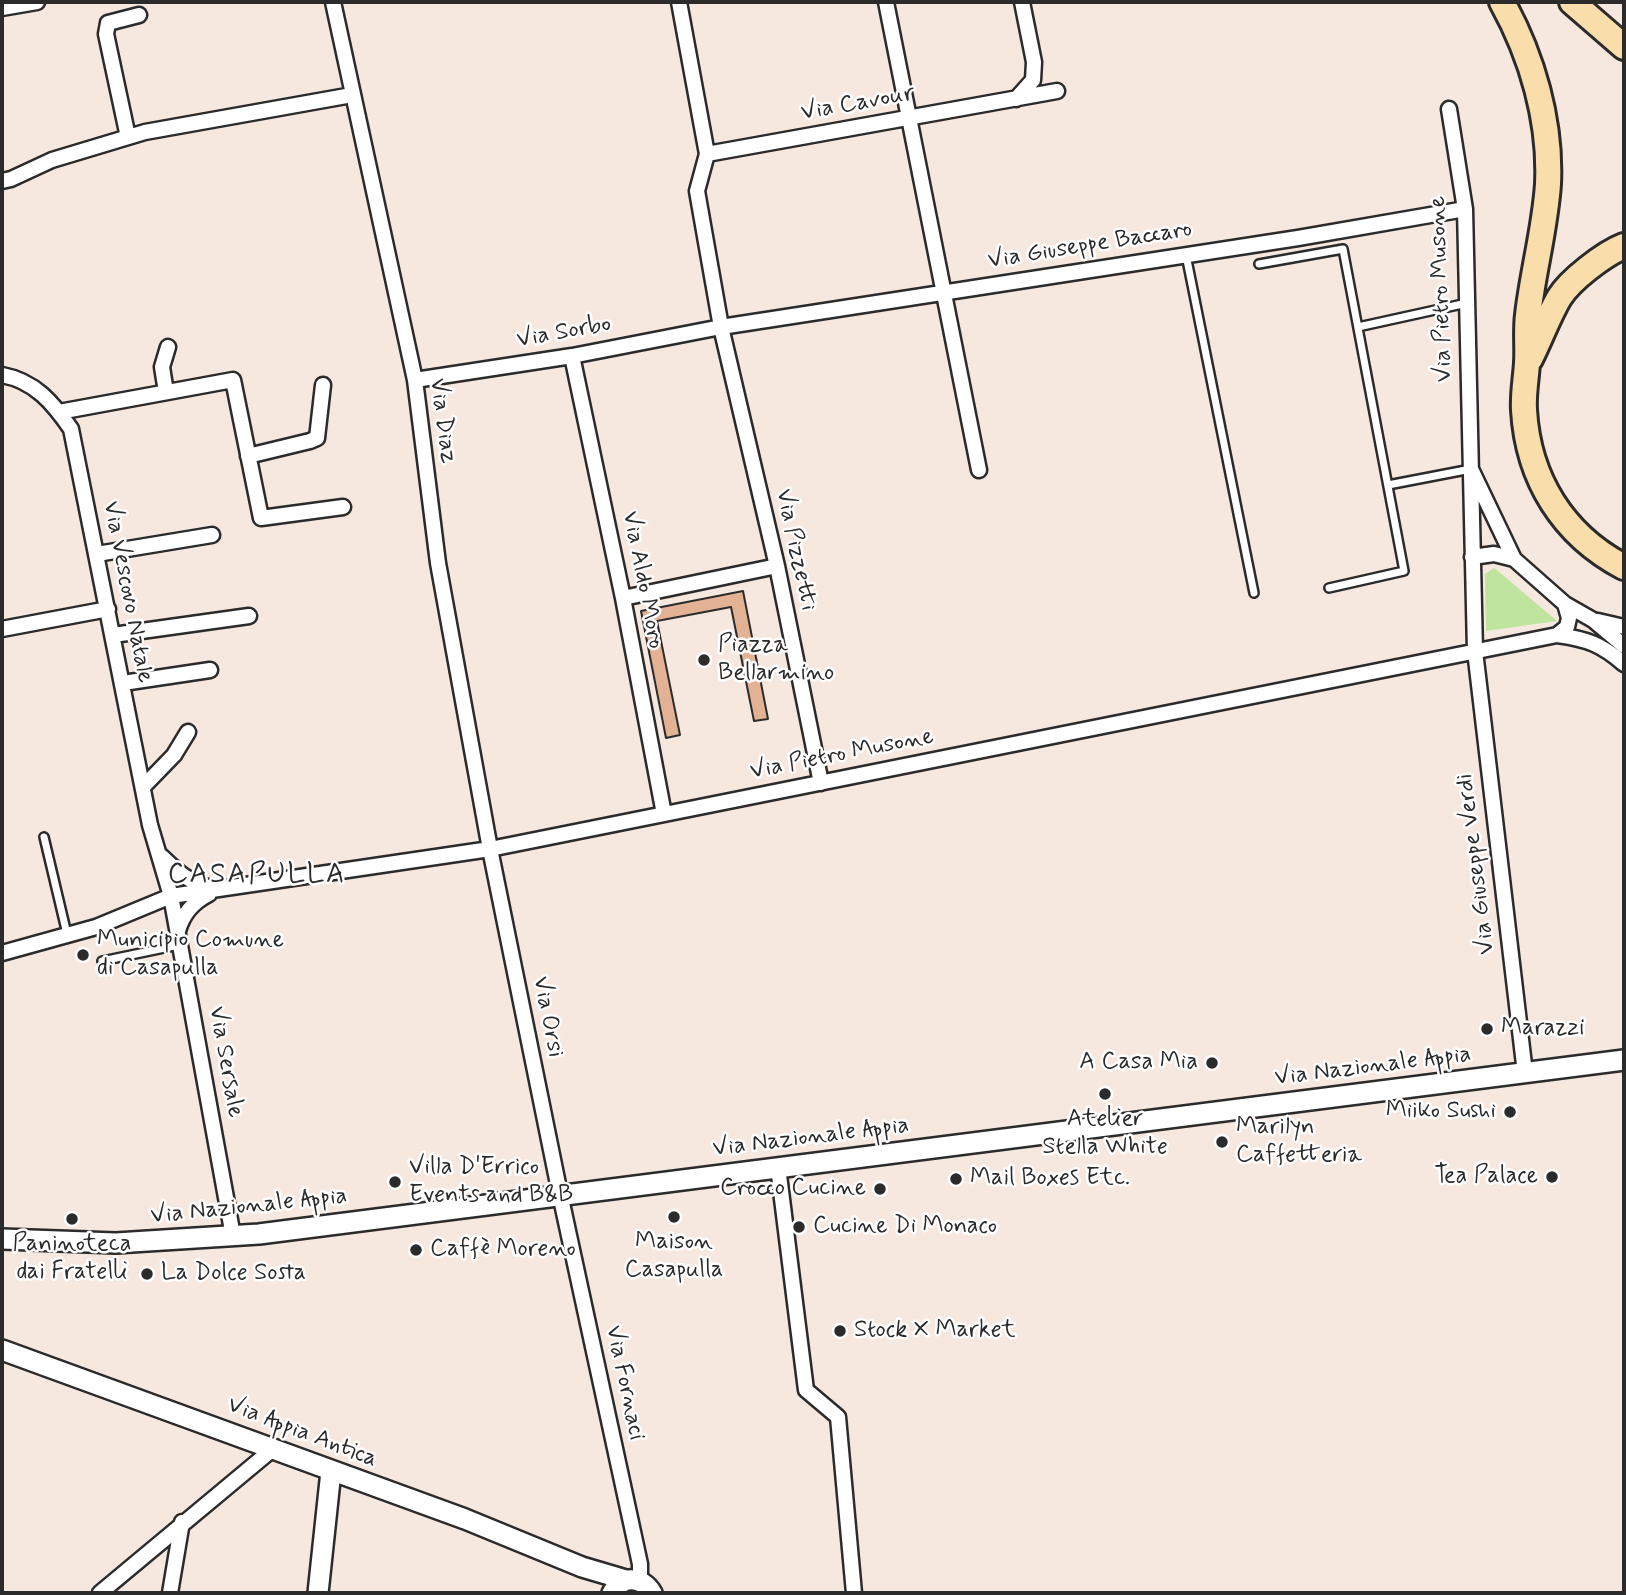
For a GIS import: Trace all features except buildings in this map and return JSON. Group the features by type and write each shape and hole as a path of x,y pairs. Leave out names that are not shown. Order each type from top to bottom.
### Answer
{"highway":[{"path":"1502,2 1517,28 1536,83 1546,134 1548,182 1544,227 1528,316 1524,409 1527,440 1541,483 1553,506 1591,547 1624,567"},
{"path":"1572,2 1624,47"},
{"path":"1527,366 1560,296 1586,272 1624,246"}],"main road":[{"name":"Via Nazionale Appia","path":"2,1238 116,1242 233,1236 1624,1060"},
{"name":"Via Appia Antica","path":"2,1350 465,1519 636,1588"},
{"path":"317,1593 331,1471"}],"street":[{"path":"2,8 37,2"},
{"name":"Via Diaz","path":"333,2 415,380 438,563 490,849"},
{"path":"680,2 707,154"},
{"path":"886,2 979,470"},
{"path":"1016,99 1033,80 1034,71 1022,2"},
{"path":"128,137 106,33 108,23 139,15"},
{"name":"Via Cavour","path":"707,154 1057,91"},
{"path":"2,181 52,160 128,137 352,95"},
{"name":"Via Pietro Musone","path":"1449,108 1465,209 1475,650"},
{"name":"Via Pizzetti","path":"707,154 697,191 721,327 777,566 821,783"},
{"name":"Via Giuseppe Baccaro","path":"721,327 1465,209"},
{"name":"Via Sorbo","path":"415,380 572,356 721,327"},
{"path":"166,392 162,367 168,347"},
{"name":"Via Aldo Moro","path":"572,356 623,598 663,814"},
{"name":"Via Vescovo Natale","path":"2,375 16,378 52,402 71,429 143,787 171,896"},
{"path":"59,412 233,380 261,517 343,507"},
{"path":"248,456 310,442 317,438 323,385"},
{"name":"Via Pietro Musone","path":"1471,469 1514,559 1565,604 1593,620"},
{"path":"97,554 212,535"},
{"path":"1472,557 1494,554 1514,559"},
{"path":"623,598 777,566"},
{"path":"1556,635 1567,627 1569,618 1565,604"},
{"path":"2,629 108,609"},
{"path":"113,635 249,617"},
{"path":"1593,620 1624,627"},
{"path":"1593,620 1624,646"},
{"path":"1556,635 1582,638 1604,646 1624,664"},
{"name":"Via Pietro Musone","path":"2,953 96,927 171,896 490,849 1556,635"},
{"name":"Via Giuseppe Verdi","path":"1475,650 1525,1073"},
{"path":"123,683 210,670"},
{"path":"143,787 174,755 188,732"},
{"name":"Via Orsi","path":"490,849 560,1194"},
{"path":"158,852 180,875 216,890"},
{"name":"Via Pietro Musone","path":"179,939 188,909 197,900 216,890"},
{"name":"Via Sersale","path":"171,896 233,1236"},
{"path":"778,1167 806,1390 838,1417 854,1593"},
{"name":"Via Fornaci","path":"560,1194 640,1564 636,1588"},
{"path":"100,1593 274,1448"},
{"path":"170,1593 182,1522"}],"lane":[{"path":"1259,264 1343,248 1404,571 1329,588"},
{"path":"1186,255 1254,593"},
{"path":"1358,327 1467,303"},
{"path":"1388,485 1471,469"},
{"path":"44,837 67,935"},
{"path":"102,961 179,939"}],"green space":[{"path":"1494,568 1557,621 1486,631 1485,574"}],"place":[{"name":"Piazza Bellarmino","path":"704,660"},
{"name":"Municipio Comune di Casapulla","path":"83,955"},
{"name":"Marazzi","path":"1487,1029"},
{"name":"A Casa Mia","path":"1212,1063"},
{"name":"Atelier Stella White","path":"1105,1094"},
{"name":"Miiko Sushi","path":"1510,1112"},
{"name":"Marilyn Caffetteria","path":"1222,1142"},
{"name":"Tea Palace","path":"1552,1177"},
{"name":"Mail Boxes Etc.","path":"956,1179"},
{"name":"Villa D'Errico Events and B&B","path":"395,1182"},
{"name":"Crocco Cucine","path":"880,1189"},
{"name":"Maison Casapulla","path":"674,1217"},
{"name":"Paninoteca dai Fratelli","path":"72,1219"},
{"name":"Cucine Di Monaco","path":"799,1227"},
{"name":"Caffè Moreno","path":"416,1250"},
{"name":"La Dolce Sosta","path":"147,1274"},
{"name":"Stock X Market","path":"840,1331"}],"district":[{"name":"CASAPULLA","path":"257,876"}]}
